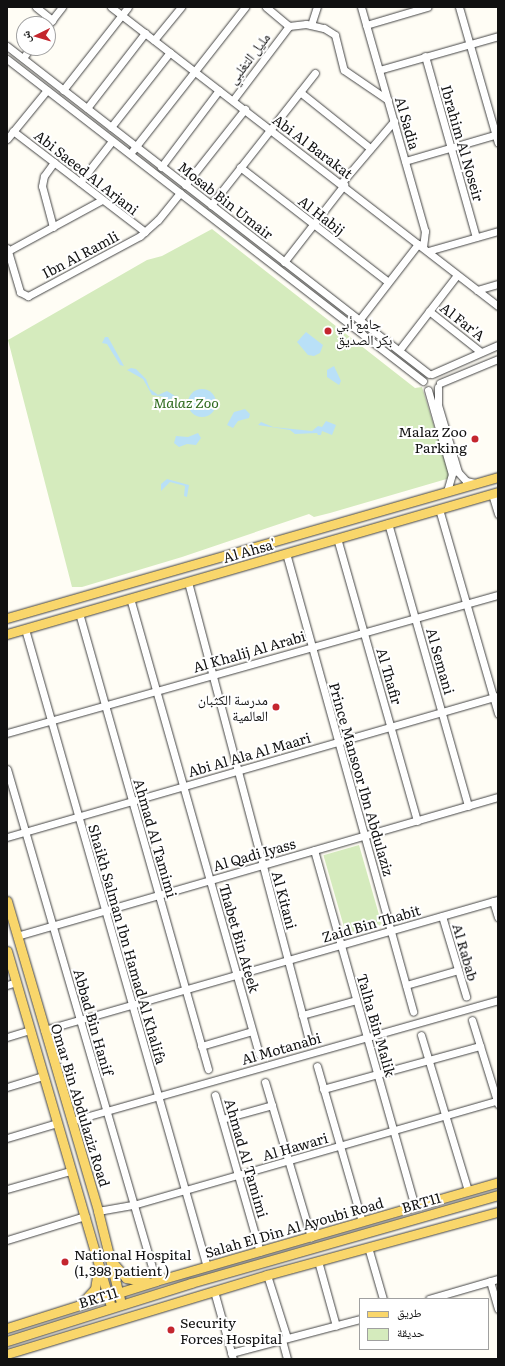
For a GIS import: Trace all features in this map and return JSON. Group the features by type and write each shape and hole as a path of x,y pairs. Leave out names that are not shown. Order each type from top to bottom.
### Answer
{"main road":[{"name":"Al Ahsa'","path":"7,618 498,477"},
{"name":"Al Ahsa'","path":"7,634 495,493"},
{"name":"Omar Bin Abdulaziz Road","path":"7,901 98,1211 125,1318"},
{"name":"Omar Bin Abdulaziz Road","path":"7,951 12,984 30,1030 70,1171 86,1216 115,1321"},
{"name":"Salah El Din Al Ayoubi Road","path":"7,1328 154,1282 498,1182"},
{"name":"BRT11","path":"7,1341 121,1305 498,1195"},
{"path":"7,1354 267,1275 498,1212"},
{"path":"110,1258 123,1276 134,1281 154,1282"},
{"path":"77,1307 95,1289 98,1260"}],"street":[{"path":"36,7 44,16"},
{"path":"55,16 62,7"},
{"name":"Abi Al Barakat","path":"111,7 344,185 498,306"},
{"path":"63,90 128,7"},
{"path":"154,40 180,7"},
{"path":"129,154 245,7"},
{"path":"266,7 289,26 311,25 335,35 344,70 388,100"},
{"path":"311,25 317,7"},
{"name":"Al Sadia","path":"361,7 425,231 423,248"},
{"path":"366,25 427,7"},
{"path":"458,7 497,134 498,143"},
{"name":"مليل التغلبي","path":"233,100 289,26"},
{"path":"87,108 145,33"},
{"path":"379,70 498,36"},
{"name":"Mosab Bin Umair","path":"7,46 284,262 431,374 439,378 439,385"},
{"path":"111,127 170,52"},
{"name":"Ibrahim Al Noseir","path":"425,56 476,237"},
{"name":"Mosab Bin Umair","path":"7,59 423,381 428,390 455,473"},
{"path":"211,205 315,73"},
{"path":"7,139 47,90"},
{"path":"161,167 219,90"},
{"path":"300,92 370,148"},
{"path":"185,185 245,109"},
{"path":"284,262 344,185 344,181 394,121"},
{"name":"Abi Saeed Al Arjani","path":"13,131 145,232"},
{"path":"405,161 497,134"},
{"path":"80,182 112,141"},
{"path":"53,227 42,186 44,176 54,162"},
{"name":"Al Habij","path":"240,167 388,282"},
{"name":"Ibn Al Ramli","path":"7,249 20,292 28,296 145,232 180,193"},
{"path":"7,249 53,227 102,200"},
{"path":"360,320 388,282 423,248 498,231"},
{"path":"400,350 457,275"},
{"path":"477,290 498,284"},
{"name":"Al Far'A","path":"429,311 482,352"},
{"path":"423,381 431,374 498,345"},
{"path":"428,390 498,359"},
{"path":"439,385 438,405 455,473 447,492"},
{"path":"455,473 466,481 477,483"},
{"path":"495,493 498,514"},
{"path":"439,509 466,603 496,696 498,714"},
{"name":"Al Semani","path":"388,523 468,806"},
{"name":"Al Thafir","path":"337,538 417,821"},
{"name":"Prince Mansoor Ibn Abdulaziz","path":"286,553 413,1012"},
{"name":"Al Kitani","path":"188,582 309,1040"},
{"name":"Al Khalij Al Arabi","path":"7,733 498,594"},
{"name":"Thabet Bin Ateek","path":"130,598 259,1054"},
{"name":"Ahmad Al Tamimi","path":"79,613 208,1069"},
{"name":"Shaikh Salman Ibn Hamad Al Khalifa","path":"25,629 207,1267"},
{"name":"Abi Al Ala Al Maari","path":"7,836 496,696"},
{"name":"Abbad Bin Hanif","path":"7,769 154,1282"},
{"name":"Al Qadi Iyass","path":"17,936 498,797"},
{"name":"Talha Bin Malik","path":"314,850 415,1206"},
{"path":"496,900 498,917"},
{"name":"Zaid Bin Thabit","path":"44,1030 496,900"},
{"name":"Al Rabab","path":"442,916 466,996"},
{"path":"406,985 458,970"},
{"path":"302,1015 356,1000"},
{"name":"Al Motanabi","path":"71,1122 498,1000"},
{"path":"472,1020 498,1102"},
{"path":"7,1038 30,1030"},
{"path":"201,1046 252,1031"},
{"path":"421,1035 468,1191"},
{"path":"323,1089 480,1046"},
{"path":"317,1066 362,1222"},
{"path":"7,1087 43,1076"},
{"path":"265,1082 311,1237"},
{"name":"Ahmad Al Tamimi","path":"215,1095 260,1252"},
{"name":"Al Hawari","path":"98,1211 133,1205 185,1191 498,1102"},
{"path":"222,1119 272,1105"},
{"path":"7,1138 57,1123"},
{"path":"7,1189 70,1171"},
{"path":"7,1240 86,1216"},
{"path":"368,1247 383,1298"},
{"path":"318,1261 336,1326"},
{"path":"267,1275 284,1339 287,1359"},
{"path":"432,1298 498,1278"},
{"path":"490,1281 498,1309"},
{"path":"214,1291 232,1356 284,1339 359,1319"}],"green space":[{"name":"Malaz Zoo","path":"212,229 415,388 422,387 450,478 330,513 314,517 309,514 182,557 82,587 72,587 8,340 147,260 162,256"},
{"path":"359,845 382,925 346,935 323,855"}],"water":[{"path":"306,332 323,345 320,353 314,356 308,355 297,342"},
{"path":"105,337 108,337 124,366 120,365 107,344 102,343"},
{"path":"334,366 341,381 339,385 327,377 327,370"},
{"path":"131,368 136,369 146,379 150,389 158,395 167,391 175,396 179,395 168,400 165,397 152,395 143,379 127,370"},
{"path":"202,389 212,393 216,403 212,413 202,417 192,413 188,403 192,393"},
{"path":"245,409 250,414 249,418 238,421 233,428 227,425 234,412"},
{"path":"326,421 336,425 332,435 322,431 321,435 318,435 317,433 295,434 290,430 258,425 261,422 273,427 312,431 318,426 322,427"},
{"path":"198,433 201,438 196,445 187,444 179,447 174,443 176,436 188,437"},
{"path":"167,479 189,485 187,497 184,496 185,486 170,482 161,491 161,484"}],"place":[{"name":"جامع أبي بكر الصديق","path":"328,331"},
{"name":"Malaz Zoo Parking","path":"475,439"},
{"name":"مدرسة الكثبان العالمية","path":"276,707"},
{"name":"National Hospital (1,398 patient )","path":"65,1262"},
{"name":"Security Forces Hospital","path":"171,1330"}]}
